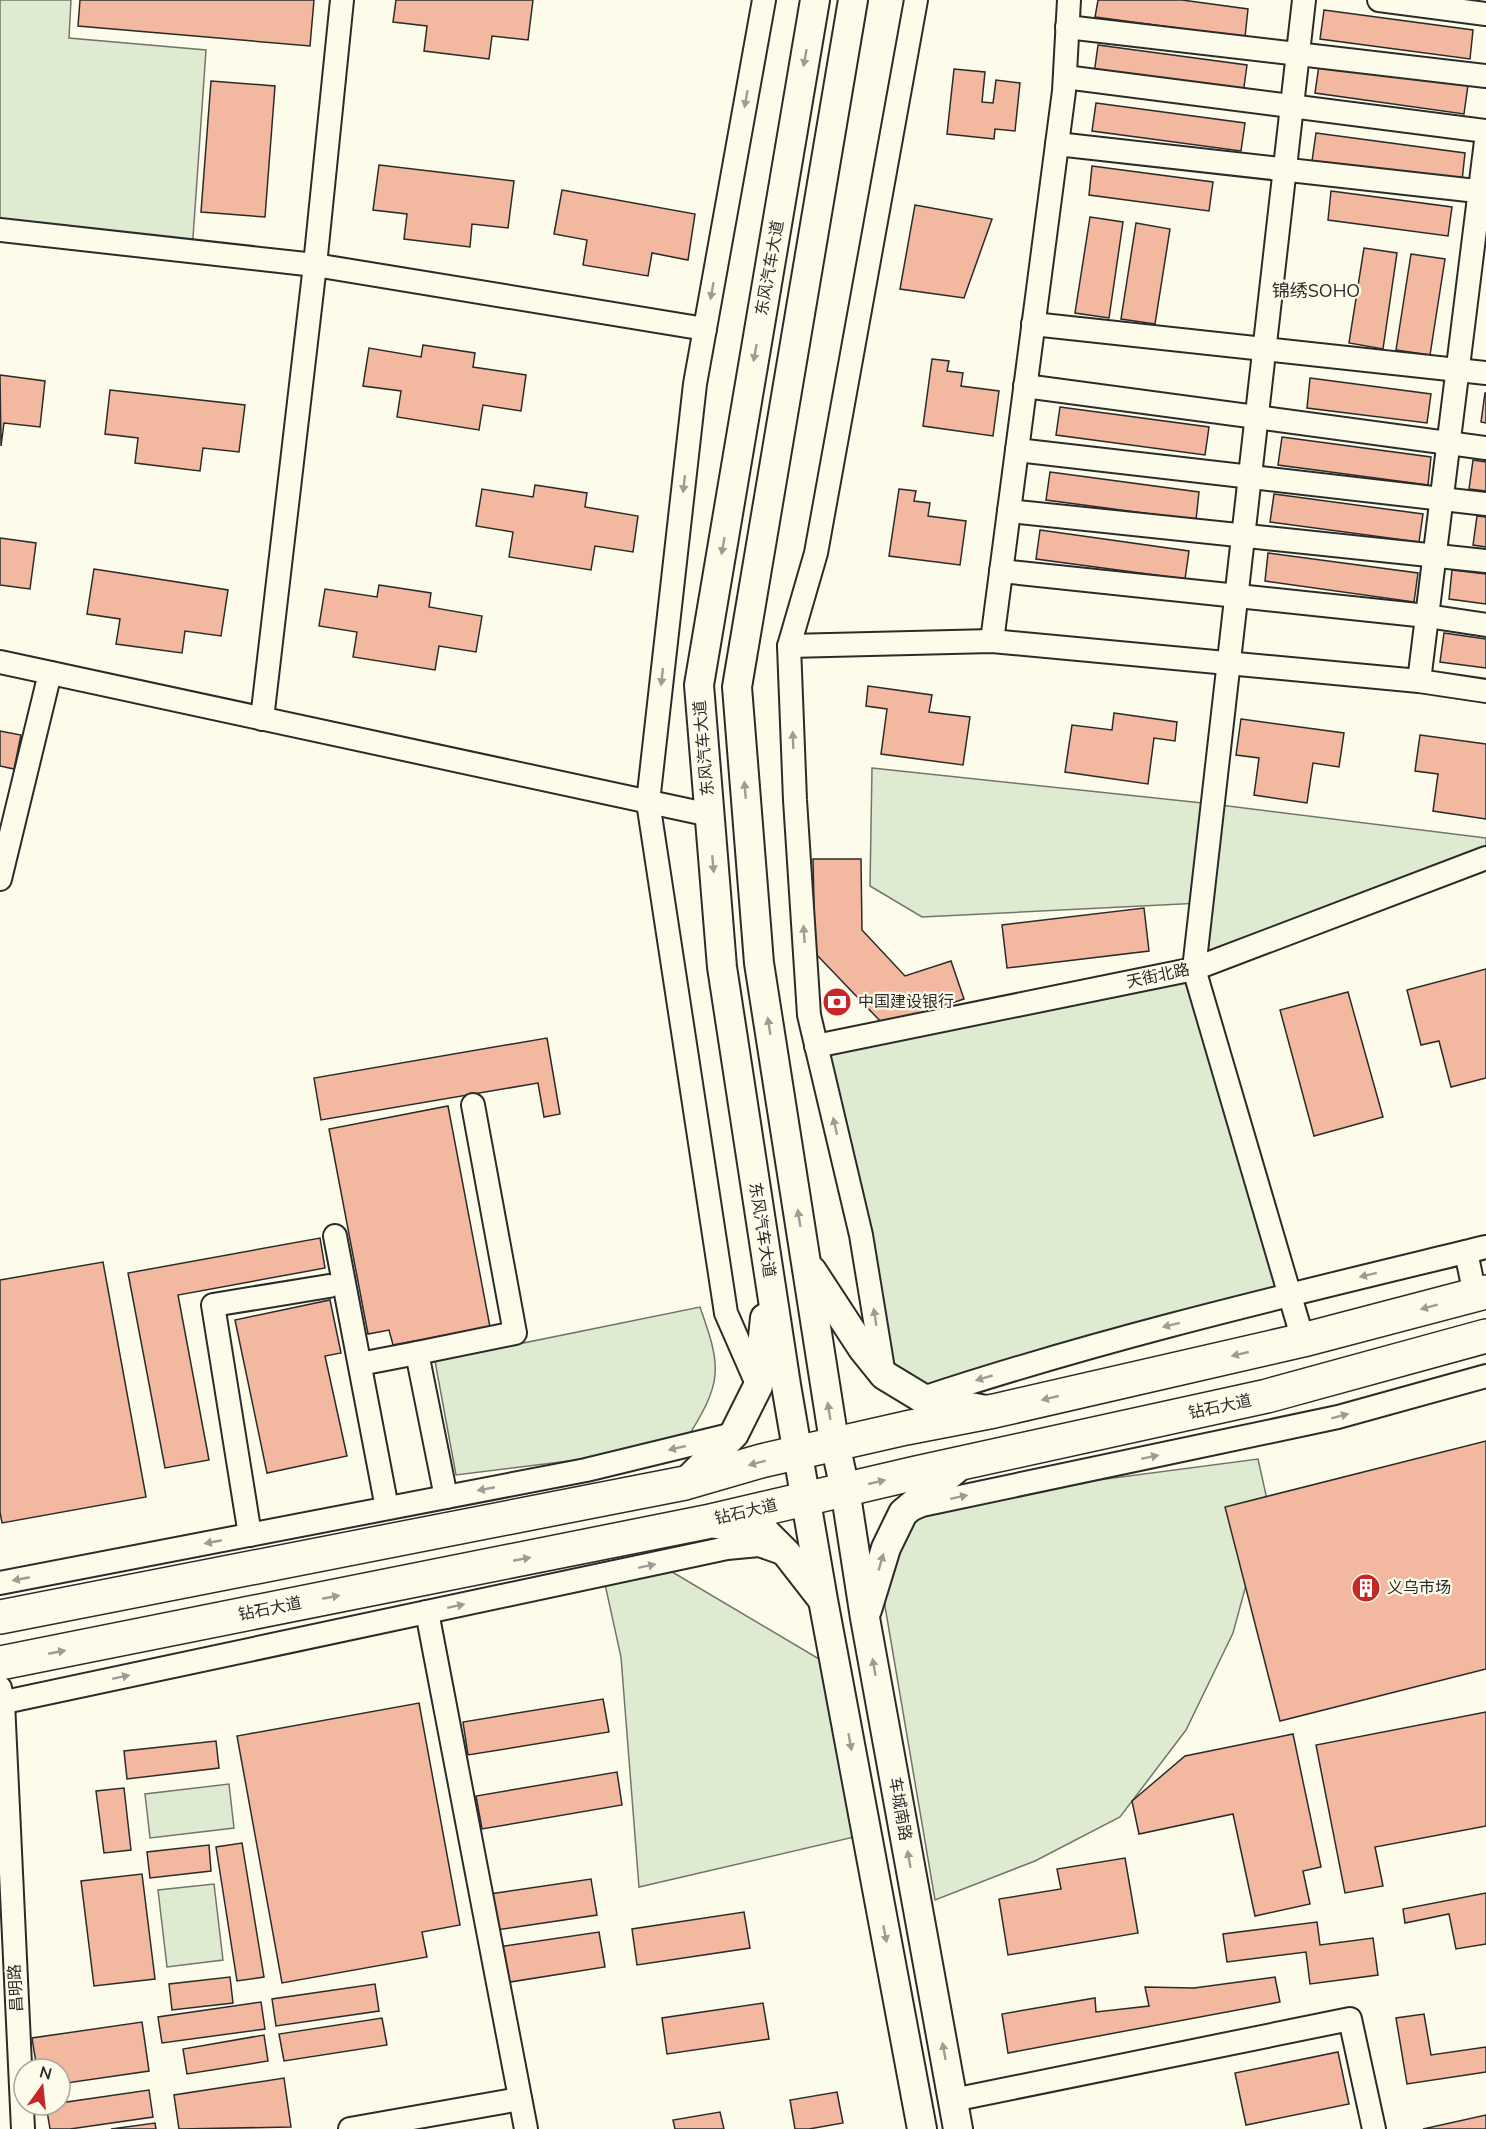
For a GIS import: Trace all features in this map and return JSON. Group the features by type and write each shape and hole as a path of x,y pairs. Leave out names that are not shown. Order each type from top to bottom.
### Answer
{"highway":[{"path":"0,1617 685,1483 798,1453 906,1428 994,1411 1303,1340 1480,1293"},
{"name":"钻石大道","path":"0,1663 706,1522 845,1489 1255,1399 1486,1336"}],"main road":[{"name":"东风汽车大道","path":"806,1498 722,967 699,685 815,0"},
{"path":"845,1489 834,1446 759,963 737,687 853,0"},
{"path":"806,1263 863,1349 884,1375 922,1398 994,1411"},
{"path":"685,1483 734,1434 758,1386 770,1277"},
{"path":"865,1618 886,1548 903,1513 963,1463"},
{"name":"车城南路","path":"845,1489 865,1618 958,2129"},
{"path":"806,1498 922,2129"},
{"path":"706,1522 766,1533 787,1554 823,1600"}],"street":[{"path":"262,719 315,266 342,0"},
{"path":"758,1386 726,1313 648,802 695,384 764,0"},
{"path":"884,1375 861,1235 809,1015 795,800 789,646 816,553 916,0"},
{"path":"992,641 1057,144 1065,77 1069,0"},
{"path":"1303,1340 1194,969 1304,0"},
{"path":"1379,0 1486,14"},
{"path":"1067,27 1486,76"},
{"path":"1065,77 1486,131"},
{"path":"1419,681 1457,369 1483,191 1486,141"},
{"path":"1057,144 1483,191"},
{"path":"0,230 315,266 705,329"},
{"path":"1034,324 1486,373"},
{"path":"1025,386 1486,448"},
{"path":"1017,450 1486,504"},
{"path":"1009,511 1486,561"},
{"path":"1001,571 1427,616 1486,626"},
{"path":"789,646 992,641 1419,681 1486,691"},
{"path":"0,662 710,815"},
{"path":"0,879 50,673"},
{"name":"天街北路","path":"816,1046 1194,969 1486,858"},
{"path":"360,1364 515,1333 473,1105"},
{"path":"335,1236 387,1509"},
{"path":"922,1398 1141,1332 1476,1249 1480,1293"},
{"path":"250,1535 213,1305 329,1286"},
{"path":"417,1353 446,1497"},
{"path":"903,1513 932,1503 1314,1423 1486,1376"},
{"path":"1255,1399 1314,1423"},
{"path":"0,1583 586,1470 734,1434"},
{"path":"273,1531 422,1535"},
{"path":"1,1698 427,1612 728,1548 759,1545 787,1554"},
{"path":"427,1612 526,2129"},
{"name":"昌明路","path":"1,1698 23,2129"},
{"path":"953,2100 1350,2019 1374,2129"},
{"path":"350,2129 520,2099"}],"green space":[{"path":"0,0 71,0 69,38 206,50 192,252 0,230"},
{"path":"872,768 1212,804 1486,838 1486,858 1194,969 1201,903 922,917 870,886"},
{"path":"1194,969 1289,1294 922,1398 884,1375 816,1046"},
{"path":"700,1307 713,1349 714,1384 707,1403 682,1447 456,1475 435,1361"},
{"path":"1258,1459 1268,1504 1233,1633 1186,1730 1120,1817 1035,1861 935,1900 879,1571 903,1513 953,1499"},
{"path":"657,1563 836,1669 867,1834 639,1887 621,1657 603,1575"},
{"path":"229,1784 234,1828 150,1838 145,1794"},
{"path":"214,1884 223,1960 167,1967 158,1890"}],"building":[{"path":"80,0 314,0 310,46 78,26"},
{"path":"396,0 533,0 528,40 492,36 489,59 424,51 427,26 393,22"},
{"path":"1098,0 1182,0 1248,9 1245,37 1095,17"},
{"path":"1324,10 1473,30 1470,59 1320,39"},
{"path":"1098,45 1247,65 1243,94 1094,74"},
{"path":"1319,65 1468,85 1464,114 1315,93"},
{"path":"954,69 985,72 982,102 993,103 996,80 1020,83 1015,131 995,129 994,139 947,134"},
{"path":"211,81 275,86 265,217 201,212"},
{"path":"1096,103 1245,123 1241,151 1092,131"},
{"path":"1316,133 1465,153 1462,181 1312,161"},
{"path":"379,165 514,181 508,228 472,224 470,247 404,239 407,214 373,210"},
{"path":"1092,166 1213,182 1209,211 1089,195"},
{"path":"562,190 695,214 688,260 652,253 648,276 583,265 587,240 554,234"},
{"path":"1331,191 1452,207 1448,236 1328,220"},
{"path":"915,205 992,219 964,298 900,289"},
{"path":"1090,217 1123,222 1109,318 1075,313"},
{"path":"1136,223 1170,229 1155,324 1121,319"},
{"path":"1364,248 1397,253 1383,349 1349,343"},
{"path":"1411,254 1445,259 1430,355 1396,350"},
{"path":"423,345 475,353 473,367 526,375 521,411 483,405 479,430 397,417 401,391 363,386 369,348 421,357"},
{"path":"932,359 949,361 947,371 963,373 961,386 999,391 993,436 923,426"},
{"path":"0,375 45,381 40,427 4,423 1,446"},
{"path":"1310,378 1431,394 1427,423 1307,408"},
{"path":"110,390 245,405 239,452 203,448 200,471 135,463 138,438 105,434"},
{"path":"1486,393 1486,423 1481,422"},
{"path":"1060,407 1209,427 1205,455 1056,435"},
{"path":"1282,437 1431,457 1428,485 1278,465"},
{"path":"1473,460 1486,462 1486,491 1469,489"},
{"path":"1050,472 1199,492 1196,520 1046,500"},
{"path":"535,485 587,493 585,507 638,516 633,552 595,546 591,570 509,557 513,532 476,526 482,489 533,497"},
{"path":"899,489 916,491 914,501 930,503 928,516 966,521 960,565 889,556"},
{"path":"1274,494 1423,514 1419,542 1270,522"},
{"path":"1477,516 1486,517 1486,547 1473,545"},
{"path":"1040,530 1189,551 1185,579 1036,559"},
{"path":"0,538 36,543 30,589 0,585"},
{"path":"1268,553 1418,573 1414,602 1265,581"},
{"path":"94,569 228,590 221,636 185,631 182,653 116,644 120,619 87,614"},
{"path":"1452,570 1486,574 1486,604 1449,599"},
{"path":"379,585 431,593 429,607 482,616 476,652 439,646 435,670 353,657 357,632 319,626 325,589 377,597"},
{"path":"1444,633 1486,639 1486,668 1440,662"},
{"path":"868,686 932,695 929,712 970,717 963,765 881,754 887,709 866,706"},
{"path":"1114,713 1177,722 1175,741 1154,738 1148,784 1065,772 1072,725 1112,730"},
{"path":"1241,719 1344,733 1339,767 1313,763 1307,803 1254,795 1259,758 1236,755"},
{"path":"0,731 21,735 14,769 0,766"},
{"path":"1420,735 1486,744 1486,819 1433,811 1438,774 1415,771"},
{"path":"813,859 861,859 862,930 905,976 951,961 964,999 884,1025 815,953"},
{"path":"1144,908 1149,951 1007,968 1002,925"},
{"path":"1486,969 1486,1078 1451,1087 1439,1041 1421,1045 1407,990"},
{"path":"1348,992 1383,1117 1314,1136 1280,1010"},
{"path":"547,1038 560,1114 544,1117 538,1083 321,1120 314,1078"},
{"path":"448,1106 490,1327 393,1345 389,1330 368,1334 329,1129"},
{"path":"320,1238 325,1268 178,1295 209,1460 165,1468 128,1273"},
{"path":"103,1262 146,1497 2,1523 0,1512 0,1280"},
{"path":"330,1300 341,1353 325,1356 347,1456 267,1473 235,1320"},
{"name":"义乌市场","path":"1486,1441 1486,1669 1280,1721 1225,1507"},
{"path":"603,1699 609,1732 468,1755 463,1722"},
{"path":"419,1703 460,1925 422,1932 427,1957 282,1983 237,1736"},
{"path":"1486,1712 1486,1826 1375,1847 1383,1886 1345,1893 1316,1745"},
{"path":"1293,1734 1321,1867 1303,1871 1310,1904 1255,1916 1233,1814 1139,1834 1132,1801 1185,1756"},
{"path":"216,1741 219,1768 127,1779 124,1751"},
{"path":"617,1772 622,1805 482,1829 476,1796"},
{"path":"124,1788 131,1850 104,1853 96,1791"},
{"path":"242,1843 264,1977 237,1981 216,1847"},
{"path":"209,1845 211,1871 150,1878 147,1852"},
{"path":"1125,1858 1138,1933 1008,1955 999,1899 1061,1889 1057,1869"},
{"path":"142,1874 155,1979 94,1986 81,1881"},
{"path":"591,1879 597,1915 496,1930 490,1894"},
{"path":"1486,1893 1486,1944 1456,1949 1449,1914 1405,1923 1403,1909"},
{"path":"744,1912 750,1948 637,1965 632,1929"},
{"path":"1317,1922 1320,1945 1373,1938 1378,1975 1310,1984 1306,1952 1227,1962 1223,1934"},
{"path":"599,1932 605,1967 504,1983 498,1947"},
{"path":"230,1977 233,2003 172,2010 169,1984"},
{"path":"1275,1977 1280,2002 1008,2053 1002,2014 1095,1998 1096,2012 1149,2006 1145,1987 1194,1988"},
{"path":"375,1984 379,2011 276,2026 272,1999"},
{"path":"261,2002 265,2029 162,2043 158,2017"},
{"path":"763,2003 769,2039 667,2054 662,2018"},
{"path":"1424,2014 1431,2055 1486,2047 1486,2072 1407,2084 1396,2018"},
{"path":"382,2018 387,2045 284,2061 279,2034"},
{"path":"142,2022 149,2071 72,2082 72,2057 35,2057 32,2038"},
{"path":"264,2035 268,2061 187,2074 183,2049"},
{"path":"1338,2052 1349,2104 1246,2125 1235,2073"},
{"path":"284,2078 291,2127 179,2129 174,2095"},
{"path":"149,2090 153,2117 70,2129 50,2129 48,2117 72,2117 72,2101"},
{"path":"837,2092 843,2123 795,2129 790,2100"},
{"path":"720,2112 724,2129 675,2129 673,2120"},
{"path":"1486,2115 1486,2129 1423,2129"},
{"path":"155,2123 156,2129 111,2129"}],"place":[{"name":"中国建设银行","path":"837,1002"},
{"name":"义乌市场","path":"1366,1588"}],"district":[{"name":"锦绣SOHO","path":"1316,291"}]}
